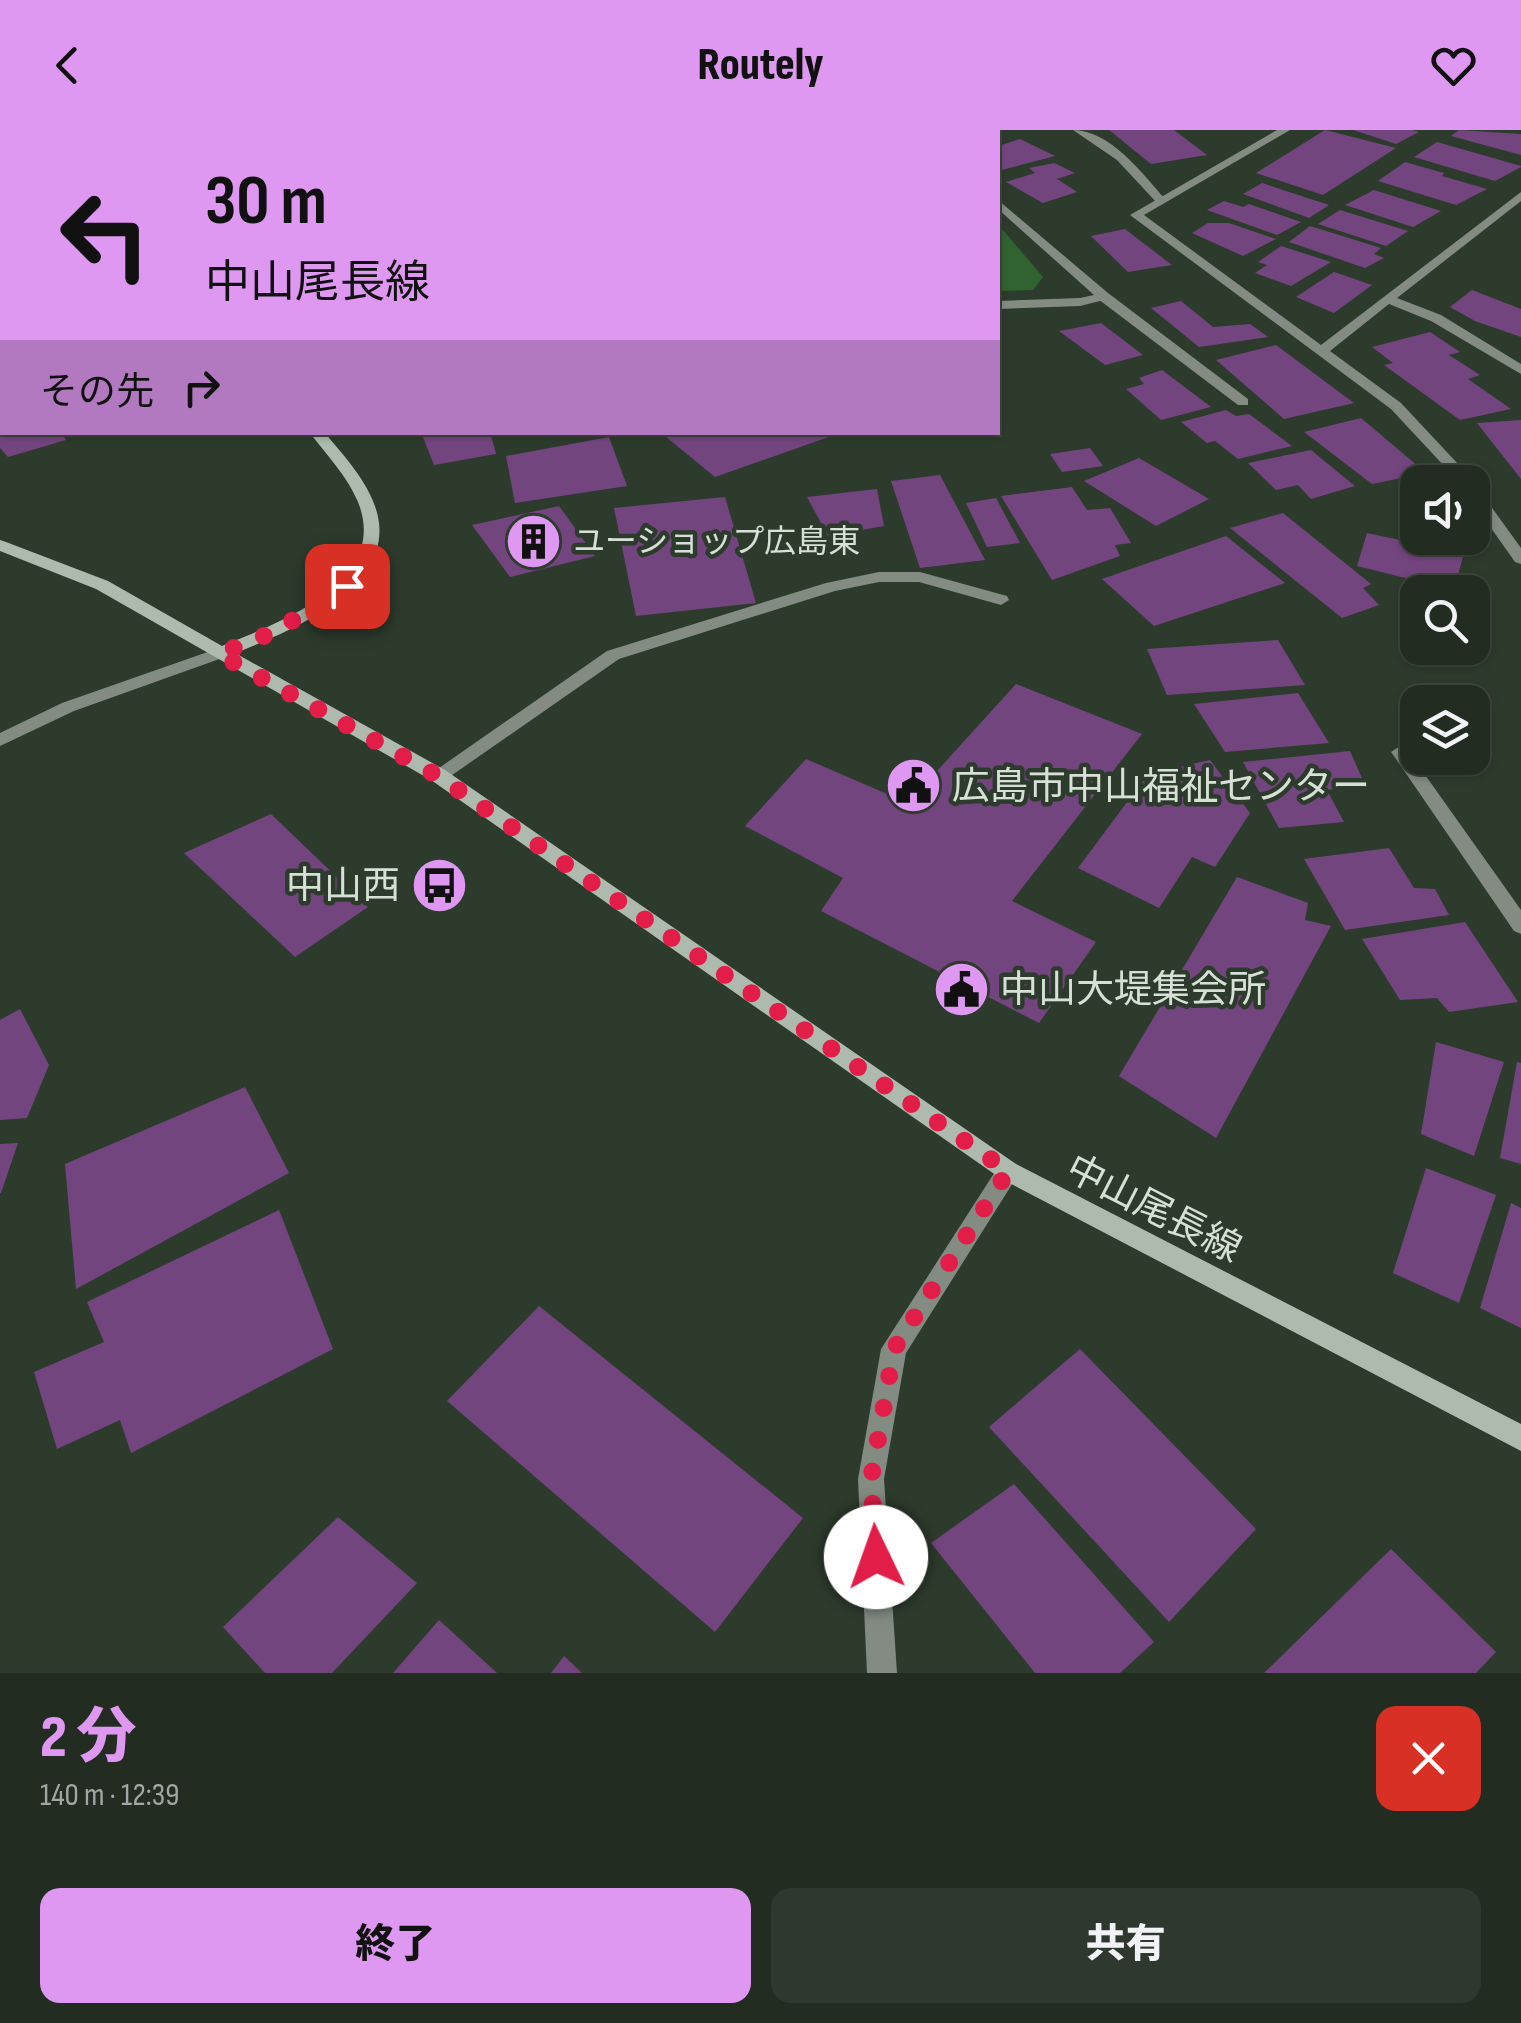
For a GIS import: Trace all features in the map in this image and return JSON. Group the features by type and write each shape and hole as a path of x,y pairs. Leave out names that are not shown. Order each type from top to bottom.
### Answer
{"main road":[{"path":"219,654 276,631 315,608 347,586 366,556 374,530 368,505 318,435"},
{"name":"中山尾長線","path":"0,545 102,585 438,776 1008,1171 1521,1438"}],"street":[{"path":"1078,130 1121,158 1161,200"},
{"path":"1285,130 1136,215 1396,406 1451,465"},
{"path":"1321,351 1521,195"},
{"path":"1000,204 1103,296 1243,402"},
{"path":"1000,305 1080,302 1103,296"},
{"path":"1388,299 1436,318 1521,370"},
{"path":"1490,516 1521,560"},
{"path":"438,776 613,656 832,587 878,577 920,577 1001,600"},
{"path":"0,740 68,707 219,654"},
{"path":"1416,775 1521,926"},
{"path":"882,1673 871,1479 894,1349 1008,1171"}],"green space":[{"path":"1003,230 1043,277 1033,290 1000,291"}],"building":[{"path":"1109,130 1174,130 1207,155 1151,164"},
{"path":"1325,130 1396,148 1323,195 1256,173"},
{"path":"1353,130 1412,130 1419,132 1396,144"},
{"path":"1459,130 1521,134 1521,155 1451,136"},
{"path":"1020,139 1055,156 1000,170 1000,145"},
{"path":"1437,142 1521,167 1495,181 1414,157"},
{"path":"1405,162 1487,189 1456,205 1378,181"},
{"path":"1054,163 1075,173 1057,179 1077,192 1043,203 1006,182 1035,173 1029,168"},
{"path":"1262,183 1329,205 1309,218 1243,194"},
{"path":"1374,190 1441,211 1413,227 1345,205"},
{"path":"1224,201 1243,207 1249,204 1301,222 1277,235 1207,210"},
{"path":"1340,210 1408,231 1386,246 1318,224"},
{"path":"1208,223 1229,223 1276,239 1243,256 1192,233"},
{"path":"1310,226 1381,248 1374,254 1384,258 1365,268 1289,242"},
{"path":"1125,229 1172,265 1128,272 1091,236"},
{"path":"1281,246 1331,262 1291,286 1255,273 1267,265 1258,262"},
{"path":"1334,272 1372,285 1334,313 1296,297"},
{"path":"1472,290 1521,309 1521,337 1475,321 1450,307"},
{"path":"1181,301 1213,327 1250,324 1268,337 1199,347 1151,308"},
{"path":"1101,323 1143,355 1105,365 1059,331"},
{"path":"1430,332 1460,352 1449,355 1480,375 1468,379 1511,409 1460,420 1384,365 1393,363 1372,347"},
{"path":"1276,345 1354,403 1284,419 1216,360"},
{"path":"1162,370 1211,407 1161,420 1126,389 1144,384 1139,378"},
{"path":"1226,410 1236,416 1249,414 1292,446 1238,459 1215,441 1207,443 1181,422"},
{"path":"1361,418 1417,465 1400,465 1400,478 1372,484 1304,432"},
{"path":"1521,420 1521,479 1477,423"},
{"path":"0,435 63,435 66,440 8,457 0,448"},
{"path":"422,435 491,435 496,454 434,465"},
{"path":"664,435 834,435 715,477"},
{"path":"609,437 627,486 515,503 506,456"},
{"path":"1090,448 1103,466 1062,472 1050,454"},
{"path":"1311,450 1355,486 1311,499 1298,485 1276,490 1248,463"},
{"path":"1139,458 1209,499 1156,526 1084,481"},
{"path":"940,475 985,560 920,568 891,481"},
{"path":"1072,487 1087,510 1110,508 1131,543 1115,545 1120,556 1052,580 1001,496"},
{"path":"877,489 884,526 828,536 807,497"},
{"path":"725,497 756,603 636,616 614,508"},
{"path":"996,498 1020,543 987,547 966,503"},
{"name":"ユーショップ広島東","path":"559,506 595,556 510,577 472,525"},
{"path":"1283,513 1371,584 1363,588 1379,605 1342,618 1230,528"},
{"path":"1367,533 1400,540 1400,555 1463,555 1458,575 1400,577 1357,566"},
{"path":"1226,536 1285,583 1154,626 1102,579"},
{"path":"1278,640 1305,685 1167,695 1147,649"},
{"path":"1016,684 1142,734 1012,901 1096,942 1039,1023 821,911 843,878 745,826 806,759 908,803"},
{"path":"1298,693 1329,743 1225,752 1194,704"},
{"path":"1350,751 1365,785 1327,790 1344,822 1279,828 1243,762"},
{"path":"1210,760 1250,813 1215,867 1192,857 1159,908 1078,868 1151,770 1164,775 1169,769"},
{"path":"271,814 368,907 295,957 184,853"},
{"path":"1389,848 1414,888 1435,889 1449,915 1345,930 1304,859"},
{"path":"1237,877 1308,903 1305,920 1331,926 1216,1138 1119,1076"},
{"path":"1465,922 1518,1002 1449,1012 1437,998 1400,1000 1362,939"},
{"path":"20,1009 49,1065 27,1118 0,1120 0,1020"},
{"path":"1436,1042 1504,1062 1474,1156 1421,1134"},
{"path":"1517,1062 1521,1063 1521,1164 1500,1158"},
{"path":"245,1087 289,1173 76,1289 65,1164"},
{"path":"18,1143 1,1193 0,1193 0,1144"},
{"path":"1426,1168 1496,1195 1459,1303 1393,1273"},
{"path":"1511,1203 1521,1208 1521,1328 1480,1308"},
{"path":"279,1210 333,1349 131,1453 120,1420 57,1449 34,1372 104,1342 87,1302"},
{"path":"539,1306 803,1518 715,1632 447,1401"},
{"path":"1080,1349 1256,1529 1169,1622 989,1427"},
{"path":"1014,1484 1154,1642 1120,1673 1035,1673 931,1543"},
{"path":"338,1517 417,1583 332,1673 265,1673 223,1627"},
{"path":"1391,1549 1496,1652 1476,1673 1264,1673"},
{"path":"439,1620 497,1673 393,1673"},
{"path":"564,1656 582,1673 551,1673"}],"place":[{"name":"ユーショップ広島東","path":"534,541"},
{"name":"広島市中山福祉センター","path":"913,786"},
{"name":"中山西","path":"439,885"},
{"name":"中山大堤集会所","path":"961,989"}],"route":[{"path":"347,586 276,631 219,654 438,776 1008,1171 894,1349 871,1479 876,1557"}]}
